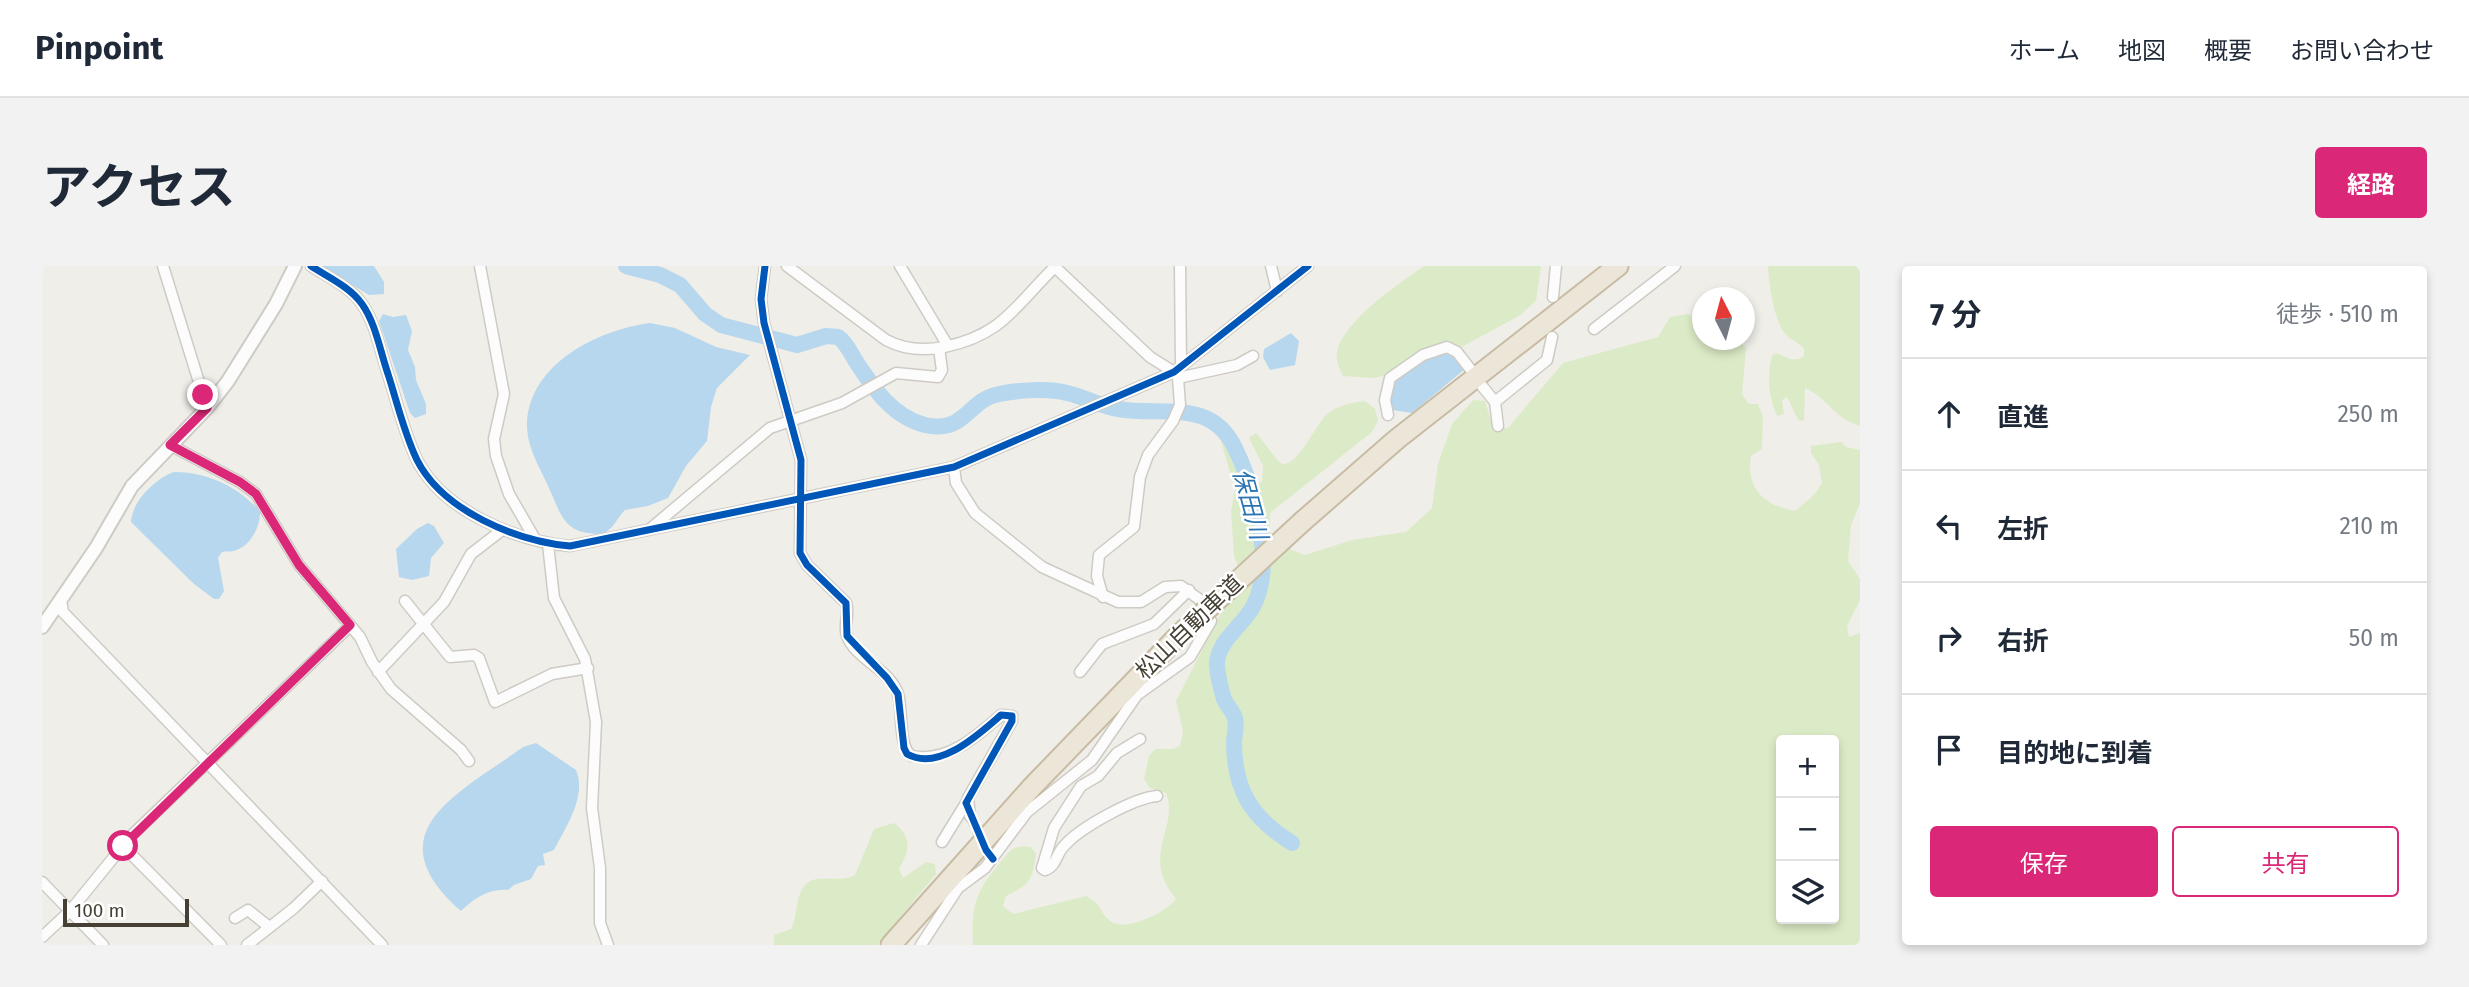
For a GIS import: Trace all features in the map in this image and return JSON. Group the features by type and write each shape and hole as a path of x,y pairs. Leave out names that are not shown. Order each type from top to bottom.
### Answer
{"highway":[{"name":"松山自動車道","path":"891,945 1032,787 1178,636 1303,521 1407,431 1618,266"}],"street":[{"path":"163,266 207,408"},
{"path":"42,627 132,486 207,408 264,323 295,266"},
{"path":"311,266 353,294 370,318 411,444 427,474 468,511 502,530 548,544 589,544 954,467 1178,372 1237,365 1253,356"},
{"path":"480,266 504,394 494,439 496,456 509,494 536,540"},
{"path":"765,266 761,299 768,338 802,460 800,553 807,565 846,603 846,628 850,641 894,686 907,754 919,758 944,755 981,732 1001,715 1012,716 1012,721 942,842"},
{"path":"787,266 886,340 909,348 943,347 980,338 1010,316 1056,266 1144,351 1178,372"},
{"path":"649,530 762,432 791,419 842,403 895,373 939,377 943,347 900,266"},
{"path":"1103,597 1097,576 1099,555 1133,527 1140,477 1148,455 1173,421 1180,405 1180,266"},
{"path":"1271,266 1277,291"},
{"path":"1178,372 1308,266"},
{"path":"1553,297 1556,266"},
{"path":"1594,329 1675,266"},
{"path":"1495,402 1547,360 1552,337"},
{"path":"1388,415 1385,400 1390,378 1423,355 1447,347 1457,352 1471,370"},
{"path":"1482,386 1495,402 1498,426"},
{"path":"170,445 240,482 256,494 299,565 360,637 378,672 391,689 470,761"},
{"path":"920,945 958,888 993,859 1027,812 1092,760 1138,695 1180,667 1198,646 1210,617 1203,601 1181,586 1165,587 1150,598 1130,603 1103,597 1042,567 1016,544 987,524 960,491 954,467"},
{"path":"378,672 444,602 471,554 502,530"},
{"path":"548,544 554,598 588,668 597,731 592,798 600,868 598,911 608,945"},
{"path":"1080,672 1102,644 1154,624 1189,590"},
{"path":"61,601 63,612 383,945"},
{"path":"405,601 450,657 474,655 479,658 495,702 552,674 588,668"},
{"path":"42,937 70,911 123,846 350,625"},
{"path":"1140,739 1117,753 1098,776 1081,786 1054,828 1043,862 1045,870 1053,866 1066,843 1105,814 1124,810 1138,800 1157,796"},
{"path":"1089,781 1092,760"},
{"path":"966,803 970,816"},
{"path":"123,846 221,945"},
{"path":"986,850 993,859"},
{"path":"247,945 294,908 321,881"},
{"path":"42,882 97,943"},
{"path":"235,918 248,910 268,926"}],"green space":[{"path":"1424,266 1541,266 1536,301 1519,316 1452,352 1437,353 1406,372 1372,378 1343,376 1337,353 1354,322"},
{"path":"1768,266 1860,266 1860,426 1843,418 1820,397 1805,388 1804,421 1798,420 1787,397 1782,400 1784,414 1777,416 1769,386 1772,355 1777,353 1797,359 1804,356 1804,349 1782,330 1771,293"},
{"path":"1688,314 1692,316 1692,350 1746,350 1742,394 1749,404 1758,404 1763,417 1762,449 1751,456 1751,478 1759,494 1774,505 1795,511 1814,495 1822,483 1819,465 1811,453 1811,446 1841,442 1846,447 1860,450 1860,503 1851,525 1848,561 1860,579 1860,600 1847,626 1849,637 1860,633 1860,945 973,945 976,900 992,873 1016,847 1031,847 1036,854 1029,880 1006,896 1003,906 1013,914 1086,896 1098,905 1108,919 1123,924 1144,920 1164,910 1176,899 1161,868 1160,855 1169,806 1166,793 1150,788 1144,779 1149,756 1155,749 1173,749 1180,746 1183,731 1176,701 1221,613 1232,599 1238,566 1234,556 1231,511 1235,490 1221,441 1228,437 1238,444 1247,472 1255,485 1262,482 1263,466 1249,438 1256,433 1281,463 1287,464 1299,453 1328,413 1365,401 1375,409 1378,421 1372,432 1270,513 1269,531 1292,550 1305,555 1352,540 1406,532 1432,508 1438,464 1452,424 1473,400 1485,401 1493,428 1508,428 1563,363 1658,337 1670,317"},
{"path":"894,823 904,833 907,844 899,869 903,878 926,862 935,864 936,874 877,945 774,945 774,935 791,929 805,885 816,879 843,879 855,875 874,829"}],"water":[{"path":"321,266 374,266 384,282 384,294 369,295"},
{"path":"383,314 393,317 406,315 412,331 408,350 426,404 426,414 415,418 410,413 379,321"},
{"path":"650,323 675,328 716,347 750,355 717,388 711,407 707,441 686,466 668,498 648,506 625,510 610,529 603,533 587,533 571,527 566,522 538,465 527,432 531,402 540,383 570,353 609,333"},
{"path":"1291,333 1299,341 1295,365 1270,370 1263,357 1264,349"},
{"path":"1437,353 1452,355 1465,369 1412,413 1393,410 1389,396 1392,380"},
{"path":"174,472 199,475 222,482 260,511 256,529 245,546 222,552 218,558 224,591 219,599 214,599 194,584 131,522 132,514 146,491"},
{"path":"428,523 434,526 444,543 431,558 429,576 412,580 399,577 396,549 417,529"},
{"path":"536,743 576,770 579,790 574,811 554,850 543,854 545,865 538,866 531,879 508,890 482,895 461,911 435,883 424,859 424,837 435,817 452,798 523,747"}],"waterway":[{"name":"保田川","path":"626,266 660,275 680,285 705,314 721,325 797,345 826,336 838,337 885,401 903,416 925,425 949,425 988,397 1042,390 1059,391 1118,409 1198,415 1225,432 1235,448 1250,485 1263,552 1259,593 1247,616 1221,648 1217,663 1218,676 1224,699 1235,718 1235,761 1242,790 1266,824 1292,843"}],"tunnel":[{"path":"970,816 983,844"}],"cycle path":[{"path":"311,266 351,292 367,312 408,439 429,478 444,494 483,520 527,538 570,546 954,467 1174,372 1308,266"},
{"path":"765,266 761,299 764,323 801,460 800,553 807,565 846,603 847,636 887,678 898,694 907,754 919,758 945,755 970,740 1001,715 1012,716 1012,721 966,803 986,850 993,859"}],"route":[{"path":"123,846 350,625 299,565 269,510 256,494 240,482 170,445 207,408 203,395"}]}
